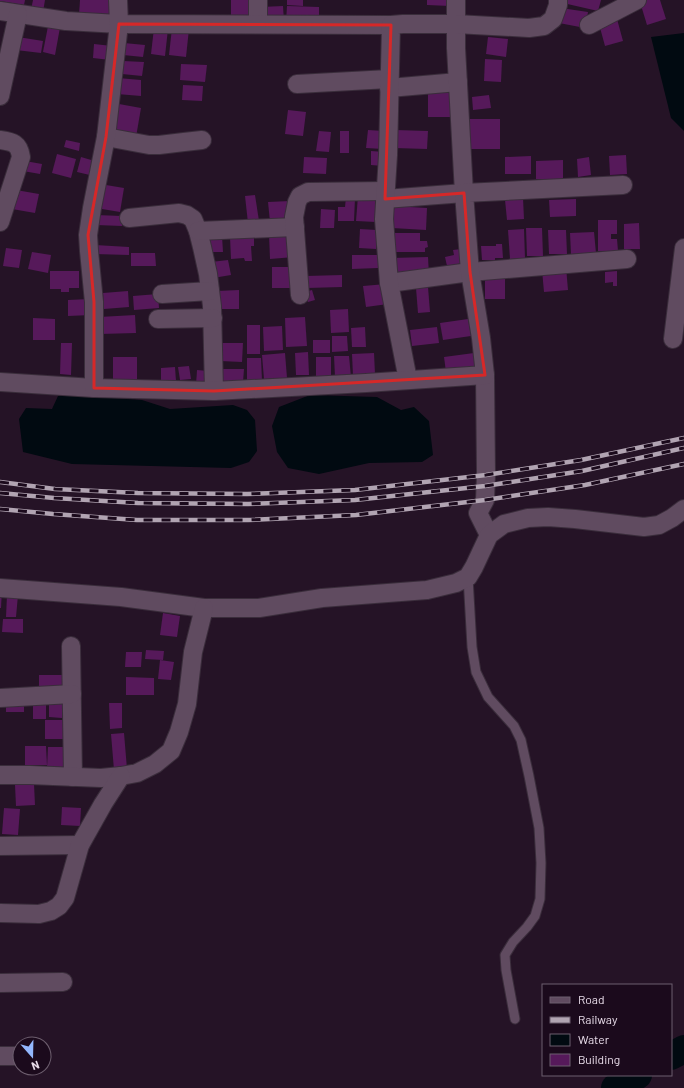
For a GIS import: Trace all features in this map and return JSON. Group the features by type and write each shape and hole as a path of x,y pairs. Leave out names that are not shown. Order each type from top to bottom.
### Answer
{"street":[{"path":"94,388 94,302 88,235 106,137 119,24 118,0"},
{"path":"258,0 258,24"},
{"path":"456,0 458,82 470,272 486,375 485,500 478,513 489,535"},
{"path":"0,11 66,21 119,24 456,24 529,28 544,26 553,19 558,5 558,0"},
{"path":"589,25 637,0"},
{"path":"0,96 18,14"},
{"path":"391,25 388,155 384,219 389,283 408,380"},
{"path":"297,84 458,82"},
{"path":"106,137 149,145 202,140"},
{"path":"0,140 15,144 20,149 21,158 0,222"},
{"path":"300,295 294,217 297,202 300,196 308,192 385,195 464,194 623,185"},
{"path":"129,218 179,213 187,215 192,219 198,231 208,274 212,306 214,391"},
{"path":"198,231 295,227"},
{"path":"673,338 684,254"},
{"path":"389,283 470,272 627,258"},
{"path":"162,294 210,291"},
{"path":"158,319 213,318"},
{"path":"0,382 94,388 214,391 366,384 486,375"},
{"path":"0,588 121,597 204,608 259,608 322,598 427,590 456,583 468,577 489,535 504,524 528,518 548,517 644,527 658,525 672,518 684,509"},
{"path":"0,775 101,778 137,773 155,764 170,751 179,732 186,704 193,652 204,608"},
{"path":"72,646 73,777"},
{"path":"0,698 72,694"},
{"path":"0,913 39,914 51,911 59,906 65,898 80,845 102,804 121,776"},
{"path":"0,846 80,845"},
{"path":"0,983 63,982"},
{"path":"0,1056 12,1056"}],"lane":[{"path":"468,577 472,647 476,672 488,697 514,726 521,740 539,828 541,863 540,899 535,916 527,927 512,942 505,955 506,970 515,1019"}],"highlighted area":[{"path":"119,24 391,25 385,199 464,193 470,272 485,375 214,391 94,388 94,302 88,235 106,137"}],"water":[{"path":"684,33 684,131 671,118 651,37"},
{"path":"65,395 142,400 170,409 233,405 247,410 255,420 257,451 249,462 231,468 72,464 23,452 19,419 26,408 52,409 58,396"},
{"path":"310,395 377,397 401,410 414,407 429,421 433,455 422,462 369,463 319,474 288,468 277,452 272,426 279,407"}],"building":[{"path":"0,0 25,0 24,5"},
{"path":"33,0 45,0 43,12 31,10"},
{"path":"80,0 116,0 115,17 79,15"},
{"path":"231,0 256,0 256,17 231,17"},
{"path":"287,0 303,0 303,6 287,5"},
{"path":"427,0 450,0 450,6 427,5"},
{"path":"564,0 601,0 598,11 563,3"},
{"path":"646,0 660,0 666,19 647,25 640,2"},
{"path":"283,6 284,21 261,21 261,7"},
{"path":"287,6 319,7 319,22 286,22"},
{"path":"561,8 588,12 585,28 559,23"},
{"path":"617,19 623,41 605,46 599,24"},
{"path":"49,21 61,22 55,55 43,52"},
{"path":"154,28 168,29 165,56 151,54"},
{"path":"172,28 189,29 186,57 169,55"},
{"path":"18,37 43,41 41,53 16,50"},
{"path":"488,37 508,39 506,57 486,54"},
{"path":"124,43 145,45 143,57 123,55"},
{"path":"94,44 112,46 110,60 93,58"},
{"path":"485,59 502,60 501,82 484,81"},
{"path":"123,61 144,62 142,76 122,74"},
{"path":"181,64 207,65 205,82 180,80"},
{"path":"118,78 141,80 141,96 117,94"},
{"path":"183,85 203,86 202,101 182,100"},
{"path":"428,92 453,93 453,117 428,117"},
{"path":"489,95 491,108 473,110 472,97"},
{"path":"119,104 141,108 136,137 114,134"},
{"path":"288,110 306,112 303,136 285,134"},
{"path":"464,119 500,119 500,149 464,149"},
{"path":"368,130 384,131 383,149 366,148"},
{"path":"395,130 428,131 427,149 394,148"},
{"path":"319,131 331,132 329,152 316,151"},
{"path":"340,131 349,131 349,153 340,153"},
{"path":"66,140 80,143 79,151 64,147"},
{"path":"371,151 384,152 383,166 371,165"},
{"path":"57,154 76,159 71,178 52,173"},
{"path":"626,155 627,174 610,175 609,156"},
{"path":"531,156 531,174 505,174 505,157"},
{"path":"81,157 98,162 94,176 77,172"},
{"path":"304,157 327,158 326,174 303,173"},
{"path":"589,157 591,175 578,177 577,159"},
{"path":"563,160 563,179 536,179 536,161"},
{"path":"25,161 42,164 40,174 23,171"},
{"path":"100,184 124,188 120,212 96,208"},
{"path":"16,190 39,194 35,213 12,209"},
{"path":"255,195 259,221 248,223 245,196"},
{"path":"358,196 378,198 376,222 356,221"},
{"path":"346,197 355,198 354,221 338,221 338,207 345,207"},
{"path":"523,198 524,219 507,220 505,200"},
{"path":"576,199 576,216 550,217 549,200"},
{"path":"290,201 291,220 270,222 268,202"},
{"path":"393,206 427,208 426,230 392,228"},
{"path":"321,209 335,210 334,228 320,228"},
{"path":"96,215 122,216 122,226 96,225"},
{"path":"598,220 617,220 617,234 611,234 611,239 617,239 618,251 598,251"},
{"path":"639,223 640,249 624,249 624,224"},
{"path":"526,228 542,228 543,256 527,256"},
{"path":"360,229 377,230 376,249 359,248"},
{"path":"524,229 525,258 510,259 508,230"},
{"path":"548,230 566,230 567,254 549,254"},
{"path":"594,232 596,253 571,254 570,233"},
{"path":"293,233 294,257 270,259 269,234"},
{"path":"393,233 420,233 420,241 427,241 428,247 425,248 425,252 393,252"},
{"path":"208,236 222,236 223,252 209,252"},
{"path":"254,236 254,246 251,246 252,261 245,261 244,258 231,259 230,237"},
{"path":"496,244 502,244 503,258 495,258 495,260 482,260 481,246 496,246"},
{"path":"95,245 129,247 129,255 94,254"},
{"path":"6,248 22,250 19,268 3,266"},
{"path":"461,249 463,263 447,266 445,257 454,255 453,250"},
{"path":"32,252 51,255 48,273 28,269"},
{"path":"131,253 155,253 156,266 131,266"},
{"path":"352,255 378,255 378,268 352,269"},
{"path":"428,257 429,275 391,276 391,258"},
{"path":"228,260 231,275 213,278 211,262"},
{"path":"272,267 291,267 291,288 272,288"},
{"path":"566,267 568,290 544,292 542,270"},
{"path":"50,271 79,271 79,288 69,288 69,292 61,292 61,289 50,289"},
{"path":"617,271 617,286 613,286 613,282 605,283 605,272"},
{"path":"342,275 342,287 307,288 306,276"},
{"path":"505,276 505,299 485,299 485,277"},
{"path":"386,284 388,304 366,307 363,286"},
{"path":"428,287 430,312 418,313 416,288"},
{"path":"239,290 239,309 217,309 217,291"},
{"path":"312,290 315,300 308,302 305,292"},
{"path":"128,291 129,307 104,309 103,293"},
{"path":"158,294 159,308 134,310 133,296"},
{"path":"90,299 91,315 68,316 68,300"},
{"path":"348,309 349,332 331,333 330,310"},
{"path":"135,315 136,333 100,334 99,317"},
{"path":"305,317 307,346 286,347 285,318"},
{"path":"33,318 55,319 55,340 33,340"},
{"path":"468,319 471,336 443,340 440,323"},
{"path":"247,325 260,325 260,354 247,354"},
{"path":"282,326 283,350 264,351 263,327"},
{"path":"365,327 366,347 352,347 351,328"},
{"path":"437,327 439,343 412,346 410,330"},
{"path":"332,336 347,336 348,351 332,352"},
{"path":"313,340 330,340 330,353 313,353"},
{"path":"61,343 72,343 71,375 60,374"},
{"path":"220,343 243,343 242,362 220,361"},
{"path":"308,352 309,375 296,375 295,353"},
{"path":"285,353 287,378 264,379 262,355"},
{"path":"374,353 375,374 353,376 352,354"},
{"path":"474,353 476,368 446,372 444,357"},
{"path":"334,356 349,356 351,377 335,377"},
{"path":"113,357 137,357 137,380 113,380"},
{"path":"316,357 331,357 331,379 316,379"},
{"path":"247,358 261,358 262,381 247,381"},
{"path":"189,366 191,379 180,380 178,367"},
{"path":"175,367 176,381 161,382 161,368"},
{"path":"217,369 244,369 243,382 217,382"},
{"path":"197,370 208,371 207,386 196,385"},
{"path":"0,589 2,589 1,608 0,608"},
{"path":"7,595 18,595 16,617 6,617"},
{"path":"163,613 180,616 177,637 160,635"},
{"path":"3,619 23,619 23,633 2,632"},
{"path":"146,650 164,651 163,660 145,659"},
{"path":"126,652 142,652 141,667 125,667"},
{"path":"160,660 174,662 171,680 158,679"},
{"path":"39,675 62,675 62,688 39,689"},
{"path":"126,677 154,678 154,695 126,695"},
{"path":"49,696 62,696 62,718 49,717"},
{"path":"33,697 46,697 46,719 33,719"},
{"path":"24,700 24,712 6,712 6,701"},
{"path":"109,703 122,703 122,728 110,729"},
{"path":"45,720 69,720 69,739 45,739"},
{"path":"124,733 127,769 114,770 111,734"},
{"path":"25,746 46,746 47,765 25,765"},
{"path":"48,747 70,747 69,768 47,768"},
{"path":"34,784 35,805 16,806 15,785"},
{"path":"62,807 81,808 80,826 61,825"},
{"path":"4,808 20,809 18,835 2,834"}],"waterway":[{"path":"672,1055 684,1049"},
{"path":"615,1088 636,1076"}],"railway":[{"path":"0,482 55,489 138,493 247,494 355,490 486,475 581,460 684,438"},
{"path":"0,493 138,503 248,504 355,500 485,486 582,471 684,448"},
{"path":"0,509 137,520 248,520 356,515 485,500 585,485 684,464"}]}
